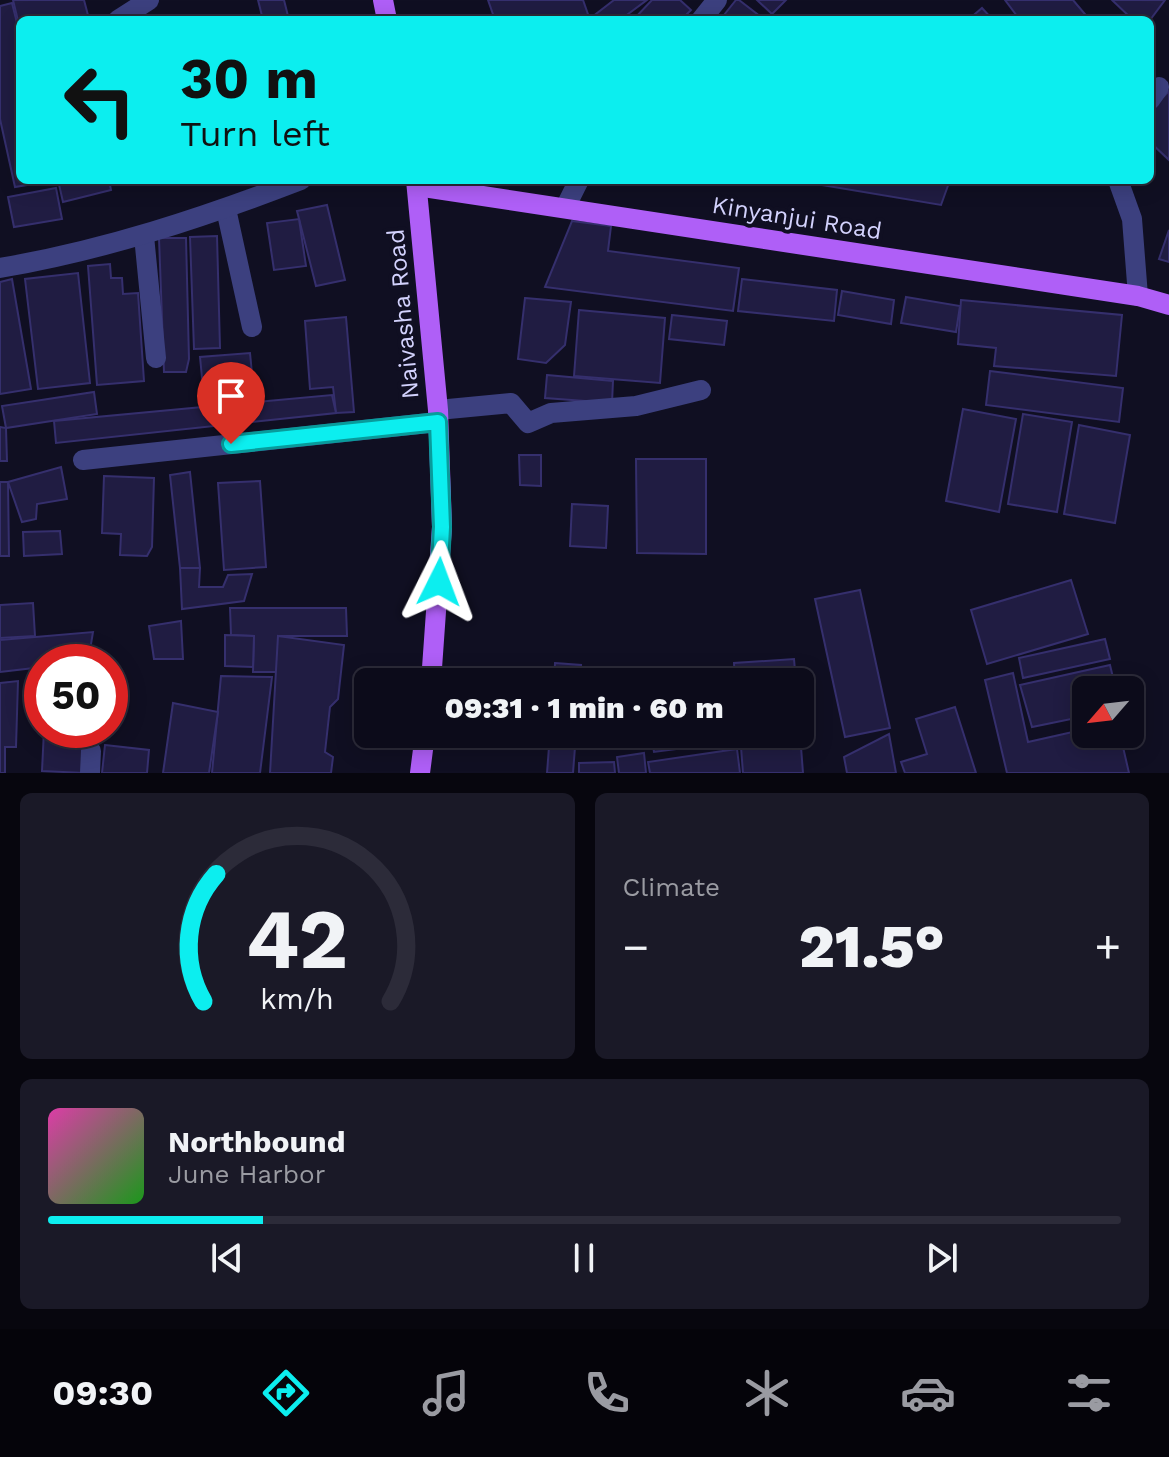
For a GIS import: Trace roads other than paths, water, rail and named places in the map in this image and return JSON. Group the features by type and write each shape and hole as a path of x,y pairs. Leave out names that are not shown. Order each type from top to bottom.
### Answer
{"main road":[{"name":"Naivasha Road","path":"416,184 438,416 442,527 432,668"},
{"name":"Kinyanjui Road","path":"422,184 1138,296 1169,305"},
{"path":"420,773 423,748"}],"street":[{"path":"124,16 149,0"},
{"path":"704,16 717,0"},
{"path":"0,268 74,255 144,236 291,184"},
{"path":"565,208 577,184"},
{"path":"1119,184 1132,219 1138,296"},
{"path":"226,209 252,327"},
{"path":"144,236 156,358"},
{"path":"83,460 438,416 511,403 528,423 551,413 636,406 701,390"},
{"path":"90,773 91,751"}]}
